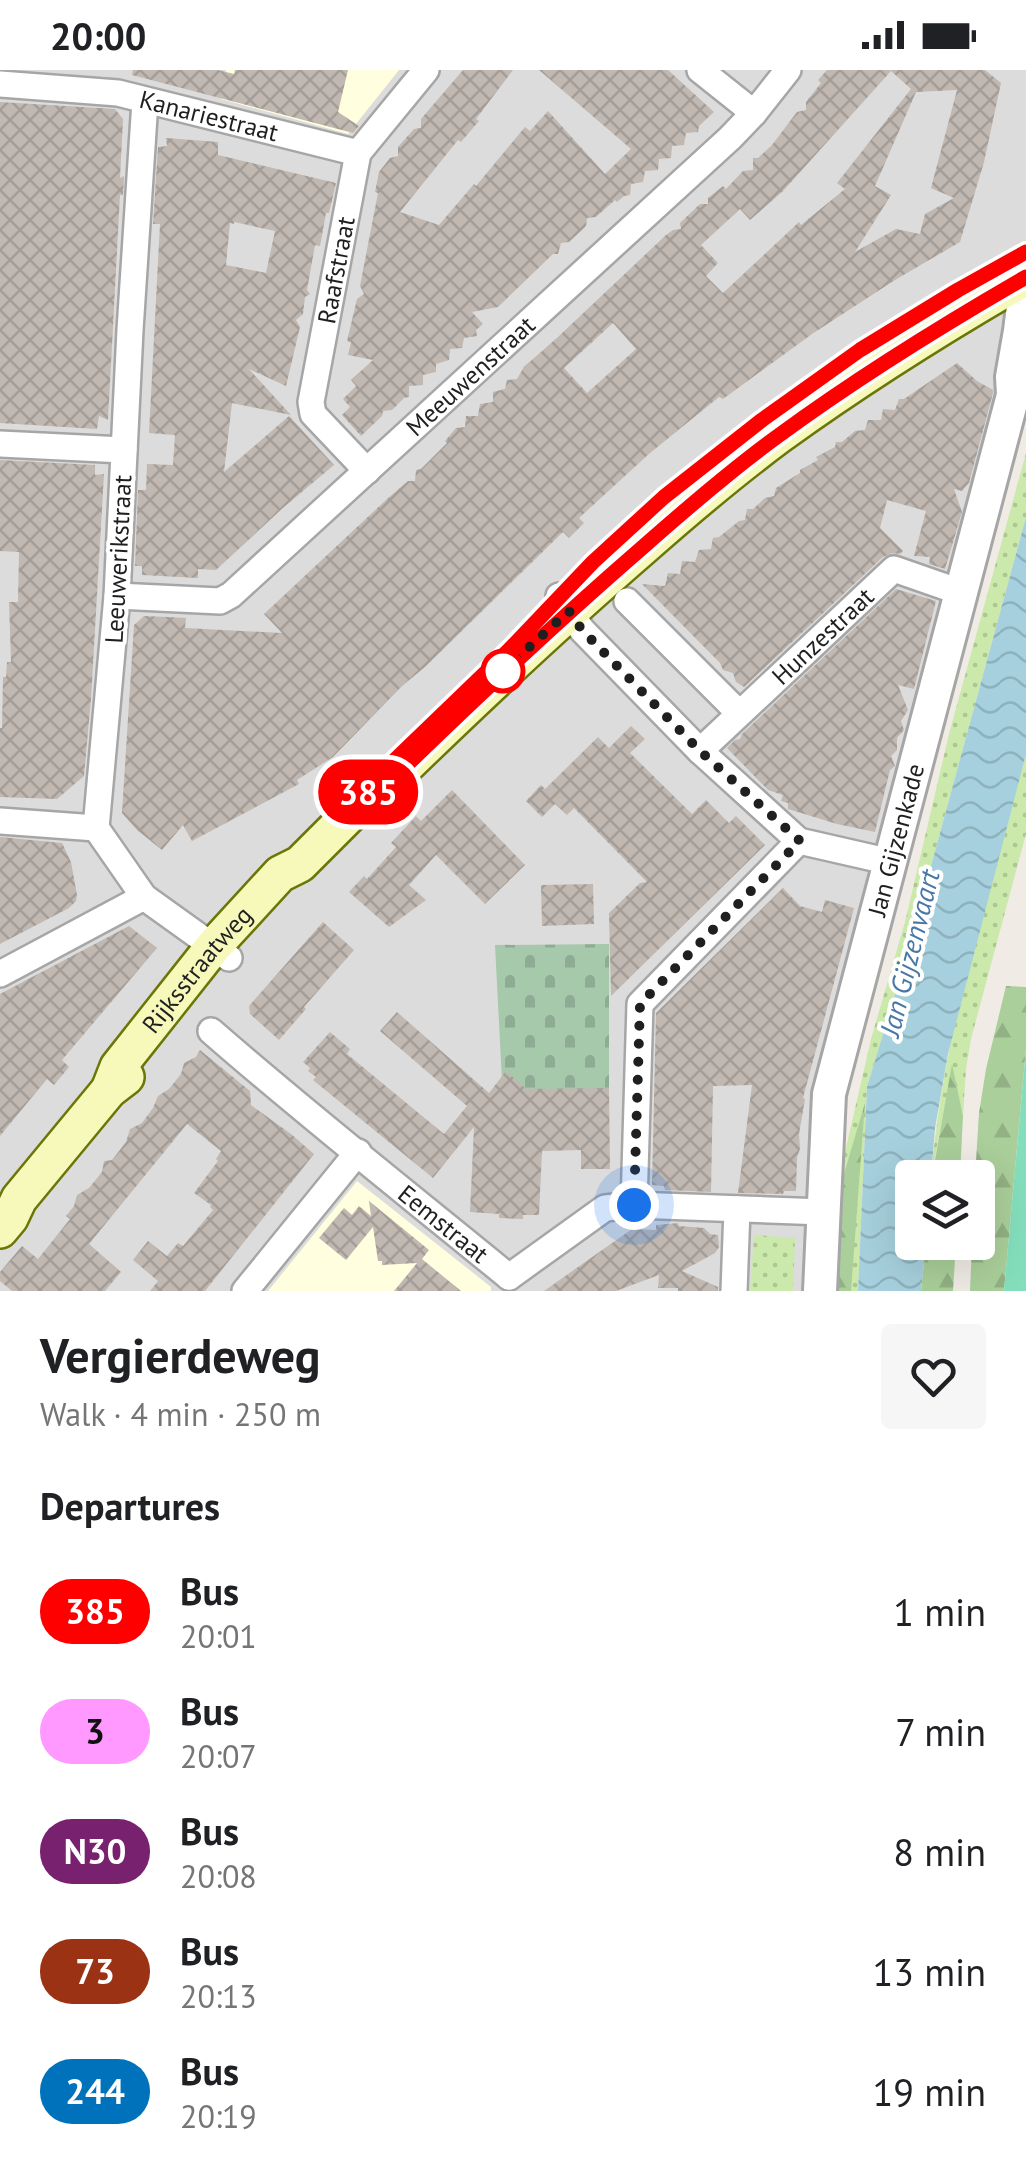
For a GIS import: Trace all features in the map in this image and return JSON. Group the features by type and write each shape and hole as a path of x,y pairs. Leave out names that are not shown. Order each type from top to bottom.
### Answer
{"main road":[{"name":"Rijksstraatweg","path":"0,1230 10,1218 10,1206 109,1090 128,1076 221,952 290,885 300,864 516,659 664,497 860,350 1026,252"},
{"name":"Rijksstraatweg","path":"564,603 775,438 873,370 1026,280"}],"street":[{"name":"Raafstraat","path":"366,471 313,414 310,402 358,153 426,70"},
{"path":"700,70 754,114"},
{"name":"Meeuwenstraat","path":"118,596 220,601 231,595 754,114 788,70"},
{"name":"Kanariestraat","path":"0,84 118,92 358,153"},
{"name":"Leeuwerikstraat","path":"96,828 118,596 144,101"},
{"name":"Jan Gijzenkade","path":"820,1291 828,1094 960,592 1020,385 1012,377 1026,280"},
{"path":"0,444 124,450"},
{"name":"Hunzestraat","path":"700,751 894,569 960,592"},
{"path":"627,601 738,713"},
{"path":"564,603 582,630 700,751 800,841 892,862"},
{"path":"0,820 96,828 144,897 221,952"},
{"path":"634,1205 640,1004 800,841"},
{"path":"0,974 144,897"},
{"name":"Eemstraat","path":"211,1031 358,1152 508,1284 605,1208 634,1205 824,1212"},
{"path":"246,1291 358,1152"},
{"path":"734,1291 737,1209"}],"shaded area":[{"path":"0,70 1026,70 1026,348 812,1227 809,1291 0,1291"},
{"path":"226,70 399,70 348,134 221,99"},
{"path":"357,1181 491,1287 491,1291 268,1291"}],"green space":[{"path":"1026,453 1026,517 867,1087 858,1291 833,1291 843,1161 871,1039"},
{"path":"1026,754 1026,834 971,1039 963,1116 952,1068 933,1160 945,1071 982,911"},
{"path":"609,944 609,1098 521,1097 502,1081 495,945"},
{"path":"1006,986 1026,987 1026,1048 1004,1291 970,1291 971,1260 995,1260 995,1160 976,1160 986,1069"},
{"path":"1026,1048 1026,1291 1004,1291"},
{"path":"952,1064 963,1116 961,1160 935,1160"},
{"path":"865,1103 851,1291 835,1291 841,1184"},
{"path":"754,1235 795,1238 793,1291 750,1291"},
{"path":"924,1260 955,1260 953,1291 921,1291"}],"water":[{"name":"Jan Gijzenvaart","path":"1026,517 1026,754 948,1054 932,1160 895,1160 895,1260 924,1260 921,1291 858,1291 867,1087"}],"building":[{"path":"133,70 218,70 234,74 235,70 348,70 338,112 359,126 353,133 132,75"},
{"path":"463,70 513,70 476,119 479,121 461,142 458,140 400,212 439,225 525,127 530,131 548,111 605,174 631,149 539,70 668,70 714,112 698,132 686,133 684,145 672,146 671,158 659,159 658,170 645,171 643,182 631,184 630,195 615,200 596,217 587,218 582,230 569,242 561,243 558,254 553,254 498,307 472,312 483,324 476,330 477,336 464,338 462,348 450,349 449,360 436,364 436,372 423,375 423,385 409,386 409,397 392,410 383,411 361,436 342,415 350,407 343,399 356,386 351,380 373,360 348,355 351,342 347,341 357,299 364,294 360,286 379,172 390,158 398,156 398,147 414,129 421,128 421,119"},
{"path":"827,70 985,70 1001,83 984,162 960,242 812,334 723,399 719,397 650,453 579,518 584,523 569,538 563,532 333,757 297,780 299,784 192,841 183,825 162,850 137,830 122,813 134,625 144,616 168,617 186,618 185,628 282,633 264,614 387,499 408,481 415,481 416,470 447,443 456,428 465,427 466,416 478,416 480,404 493,402 493,392 505,389 507,380 517,379 524,367 666,235 681,229 680,223 700,204 708,204 708,198 723,186 726,189 743,171 753,170 753,158 772,145 797,112 806,110 806,102 821,83 818,80","holes":["891,71 911,89 837,183 845,189 801,225 799,222 723,293 706,276 718,263 701,245 740,209 750,220 783,191","957,90 931,188 954,198 925,214 920,234 896,229 855,252 891,195 875,186 916,92","613,323 636,349 587,393 564,368"]},
{"path":"0,102 115,109 123,119 120,178 124,176 108,420 99,416 97,429 0,423"},
{"path":"166,138 218,142 218,155 336,183 320,246 315,245 307,290 310,294 305,297 303,314 296,320 300,327 286,386 249,369 291,415 232,403 224,472 289,416 334,465 216,570 198,569 198,578 142,575 142,566 135,566 138,490 146,490 147,464 173,465 175,435 149,433 160,224 153,224 158,147 167,146","holes":["230,223 275,231 266,273 226,265"]},
{"path":"957,363 993,393 969,483 962,491 954,489 962,512 945,569 929,564 930,557 914,556 926,511 887,500 880,528 903,551 883,557 744,687 736,682 733,673 723,670 642,584 665,586 668,573 680,574 682,561 695,562 699,550 711,549 713,538 745,520 747,509 774,496 776,488 835,447 836,442 865,430 868,420 881,420 883,409 895,410 899,399"},
{"path":"0,460 95,465 95,475 104,474 84,776 57,799 0,797 3,677 7,662 11,662 9,602 18,602 19,552 0,551"},
{"path":"896,589 936,601 914,689 898,685 908,710 901,721 904,730 897,738 897,750 891,756 895,766 890,770 875,832 788,809 788,803 781,801 783,795 768,790 727,748"},
{"path":"631,726 645,739 630,753 692,814 706,800 729,823 736,816 765,845 611,996 609,913 640,883 647,882 574,808 567,815 555,804 542,817 526,801 541,785 545,789 598,737 609,748"},
{"path":"452,790 525,865 485,904 436,855 409,885 426,900 389,927 349,892 364,876 367,879 396,847 391,843 416,816 421,821"},
{"path":"0,837 62,843 71,862 77,895 69,908 0,944"},
{"path":"593,884 594,924 542,926 541,885"},
{"path":"783,888 800,906 822,912 825,900 854,908 803,1098 796,1191 738,1193 752,1085 713,1086 711,1192 665,1190 664,1186 652,1185 656,1013"},
{"path":"323,922 354,950 279,1040 250,1014 249,1006"},
{"path":"129,926 157,948 62,1060 69,1067 54,1085 47,1079 0,1136 0,994"},
{"path":"397,1012 489,1093 506,1071 526,1089 609,1088 610,1169 581,1169 581,1150 542,1151 539,1215 499,1218 499,1214 470,1212 474,1127 433,1178 313,1080 316,1077 303,1062 330,1032 350,1049 347,1054 444,1134 467,1106 380,1031"},
{"path":"200,1050 250,1091 251,1105 314,1154 205,1291 150,1291 158,1281 133,1260 148,1241 167,1256 178,1243 183,1246 213,1210 194,1193 221,1151 187,1124 89,1244 121,1272 105,1291 12,1291 0,1281 0,1272 22,1246 38,1259 70,1219 66,1216 77,1195 89,1188 102,1172 104,1161 112,1160 126,1142 130,1129 142,1123 158,1096 181,1074 184,1063"},
{"path":"369,1201 429,1250 422,1259 461,1291 394,1291 417,1263 382,1265 373,1227 346,1260 319,1238 344,1208 352,1215 359,1206 371,1216"},
{"path":"678,1223 718,1235 715,1253 682,1271 718,1287 718,1291 658,1288 659,1275 616,1291 544,1291 632,1229 656,1230 656,1225"}],"bus line":[{"name":"385","path":"1026,252 860,350 664,497 593,562 508,651 374,780 364,800 382,789 516,659 607,578 775,438 873,370 1026,277"}],"route":[{"path":"503,671 569,611 582,630 700,751 800,841 640,1004 634,1205"}]}
